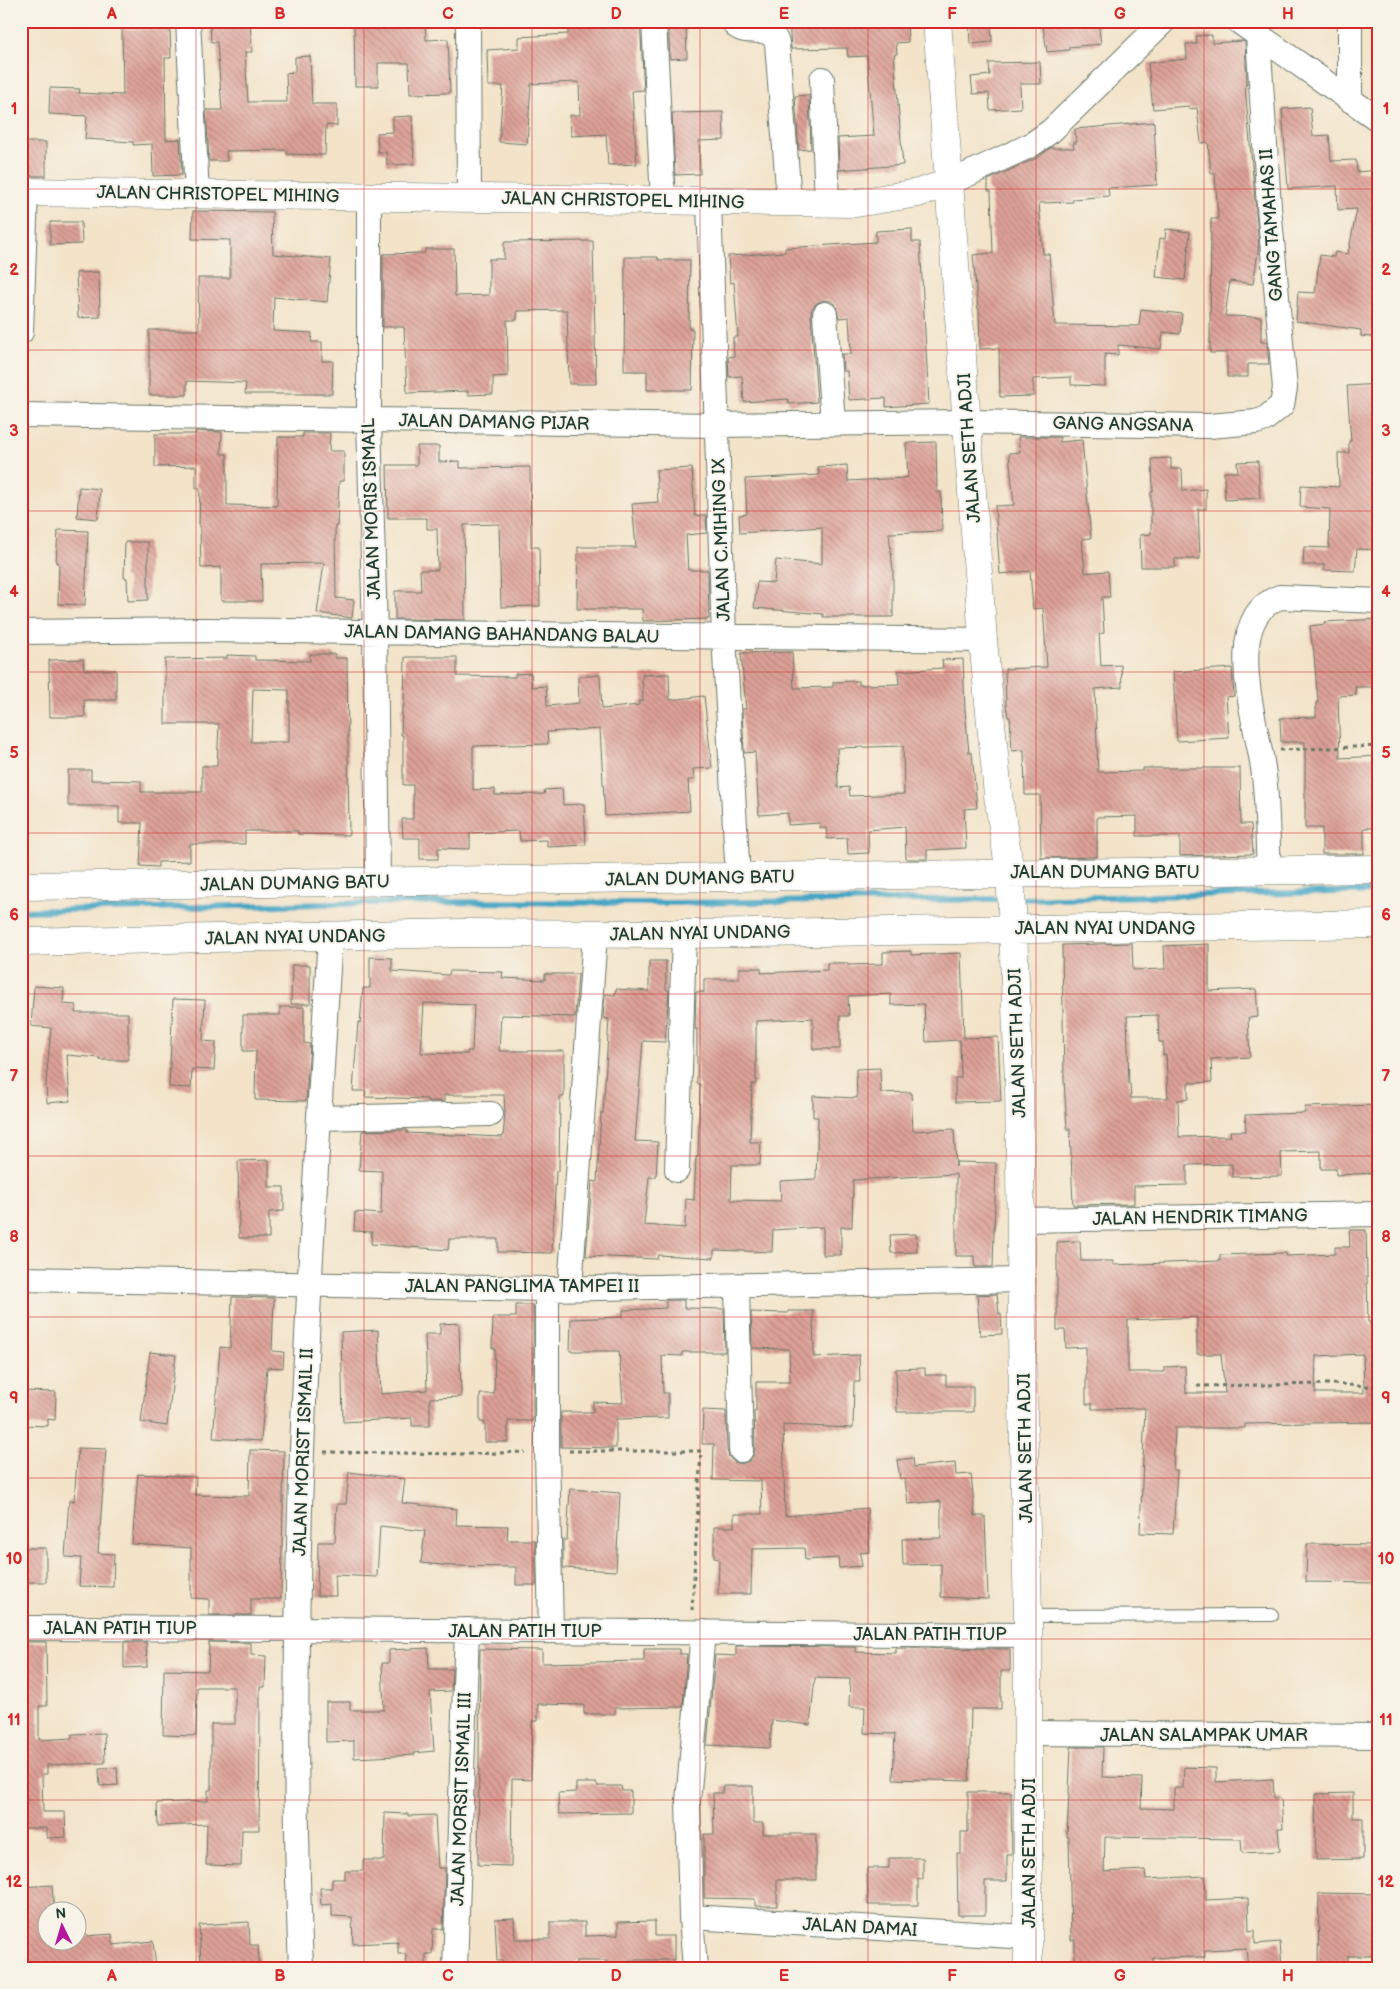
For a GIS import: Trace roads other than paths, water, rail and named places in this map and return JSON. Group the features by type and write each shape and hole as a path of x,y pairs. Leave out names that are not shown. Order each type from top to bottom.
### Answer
{"street":[{"path":"188,21 197,194"},
{"path":"468,21 469,197"},
{"path":"654,21 662,201"},
{"path":"733,21 741,29 770,32 777,43 790,201"},
{"name":"JALAN SETH ADJI","path":"937,21 983,640 998,795 1010,879 1013,926 1019,1084 1028,1625 1028,1968"},
{"name":"JALAN CHRISTOPEL MIHING","path":"24,192 709,202 790,201 856,203 882,200 918,193 948,183 1032,146 1051,131 1164,21"},
{"path":"1350,21 1350,100"},
{"path":"1250,27 1379,120"},
{"name":"GANG TAMAHAS II","path":"1250,27 1269,207 1285,388 1282,405 1276,411"},
{"path":"822,79 827,202"},
{"path":"21,332 24,192"},
{"name":"JALAN MORIS ISMAIL","path":"369,196 369,420 375,632 378,882"},
{"name":"JALAN C.MIHING IX","path":"709,202 724,637 738,878"},
{"path":"825,314 833,423"},
{"name":"GANG ANGSANA","path":"967,422 1210,426 1256,422 1265,419 1276,411"},
{"name":"JALAN DAMANG PIJAR","path":"21,416 717,425 967,422"},
{"path":"1269,871 1263,769 1246,682 1246,653 1256,615 1270,600 1280,597 1379,601"},
{"name":"JALAN DAMANG BAHANDANG BALAU","path":"21,632 202,630 983,640"},
{"name":"JALAN DUMANG BATU","path":"21,886 738,878 1010,879 1269,871 1379,870"},
{"name":"JALAN NYAI UNDANG","path":"21,942 464,933 684,934 1013,926 1379,924"},
{"path":"570,1288 595,934"},
{"path":"677,1170 684,934"},
{"name":"JALAN MORIST ISMAIL II","path":"301,1968 297,1869 297,1628 310,1283 330,936"},
{"path":"319,1118 491,1114"},
{"name":"JALAN HENDRIK TIMANG","path":"1021,1220 1379,1214"},
{"name":"JALAN PANGLIMA TAMPEI II","path":"21,1279 547,1289 1023,1280"},
{"path":"737,1286 742,1450"},
{"path":"547,1289 547,1451 551,1631"},
{"name":"JALAN PATIH TIUP","path":"21,1628 297,1628 703,1632 1028,1625"},
{"name":"JALAN MORSIT ISMAIL III","path":"455,1968 467,1630"},
{"path":"695,1968 690,1917 688,1801 703,1632"},
{"name":"JALAN SALAMPAK UMAR","path":"1029,1734 1379,1736"},
{"name":"JALAN DAMAI","path":"690,1917 1029,1937"}],"lane":[{"path":"1028,1625 1272,1614"}],"waterway":[{"path":"1017,899 1379,891"},
{"path":"21,911 413,902 668,903 1005,899"}]}
